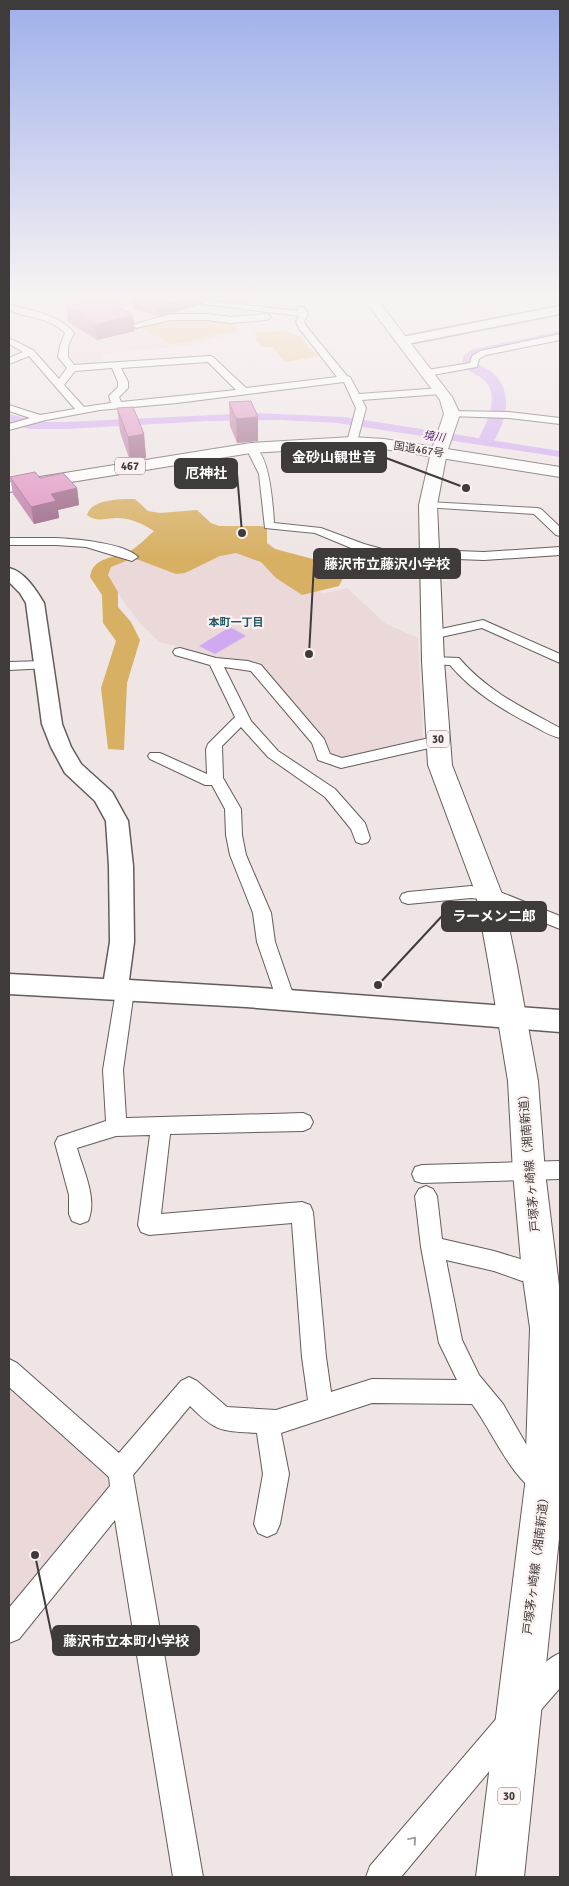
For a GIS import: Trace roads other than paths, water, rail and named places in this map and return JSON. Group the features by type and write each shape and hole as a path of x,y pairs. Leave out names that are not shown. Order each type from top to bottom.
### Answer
{"main road":[{"path":"434,382 447,400 452,414"},
{"name":"30","path":"443,442 452,414"},
{"name":"国道467号","path":"9,487 251,448 354,434 384,444 443,442 560,472"},
{"name":"戸塚茅ヶ崎線（湘南新道）","path":"443,442 428,505 433,661 440,765 489,894 523,1081 544,1171 540,1271 548,1328 545,1485 500,1877"}],"street":[{"path":"56,382 81,410"},
{"path":"117,405 114,396 123,388 123,382"},
{"path":"234,382 243,391"},
{"path":"9,427 36,419 81,410 320,382"},
{"path":"348,382 358,398 361,408 354,434"},
{"path":"358,398 440,391"},
{"path":"9,408 36,419"},
{"path":"452,414 497,414 560,421"},
{"path":"251,448 264,474 269,526 317,530 360,547 429,560 560,551"},
{"path":"428,505 537,511 560,533"},
{"path":"9,542 81,541 102,546 132,557"},
{"path":"10,575 27,590 35,604 52,724 61,747 73,768 104,797 117,821 120,857 122,942 113,1070 116,1127"},
{"path":"432,635 483,624 560,659"},
{"path":"180,652 215,662 248,665 256,668 319,742 324,772 331,788 330,794"},
{"path":"433,661 454,661 473,684 514,710 560,734"},
{"path":"215,662 241,719 273,754 330,794 359,828 362,838"},
{"path":"9,666 44,665"},
{"path":"241,719 215,744 213,749 215,778 233,809 234,835 238,855 262,913 266,942 286,1000"},
{"path":"323,758 341,763 438,741"},
{"path":"155,756 210,781 215,778"},
{"path":"408,898 471,892 489,894 560,923"},
{"path":"9,984 286,1000 560,1021"},
{"path":"80,1214 80,1196 65,1143 116,1127 302,1122"},
{"path":"160,1125 149,1225 302,1212 314,1357 321,1407"},
{"path":"544,1171 424,1185 432,1247 451,1343 460,1363 494,1413 521,1460 545,1485"},
{"path":"432,1247 540,1271"},
{"path":"9,1371 122,1481 188,1877"},
{"path":"9,1629 190,1389 213,1412 224,1419 266,1422 276,1422 372,1391 478,1392"},
{"path":"266,1422 276,1474 267,1524"},
{"path":"381,1877 560,1667"}],"water":[{"name":"境川","path":"256,413 345,417 560,451 560,457 337,423 281,420 208,421 67,429 30,429 9,424 9,414 41,422 65,422"},
{"path":"230,627 246,636 215,654 199,646"}],"waterway":[{"path":"485,442 498,411 499,395 493,382"}],"place":[{"name":"金砂山観世音","path":"466,488"},
{"name":"厄神社","path":"242,533"},
{"name":"藤沢市立藤沢小学校","path":"309,654"},
{"name":"ラーメン二郎","path":"378,985"},
{"name":"藤沢市立本町小学校","path":"35,1555"}],"district":[{"name":"本町一丁目","path":"236,622"}]}
